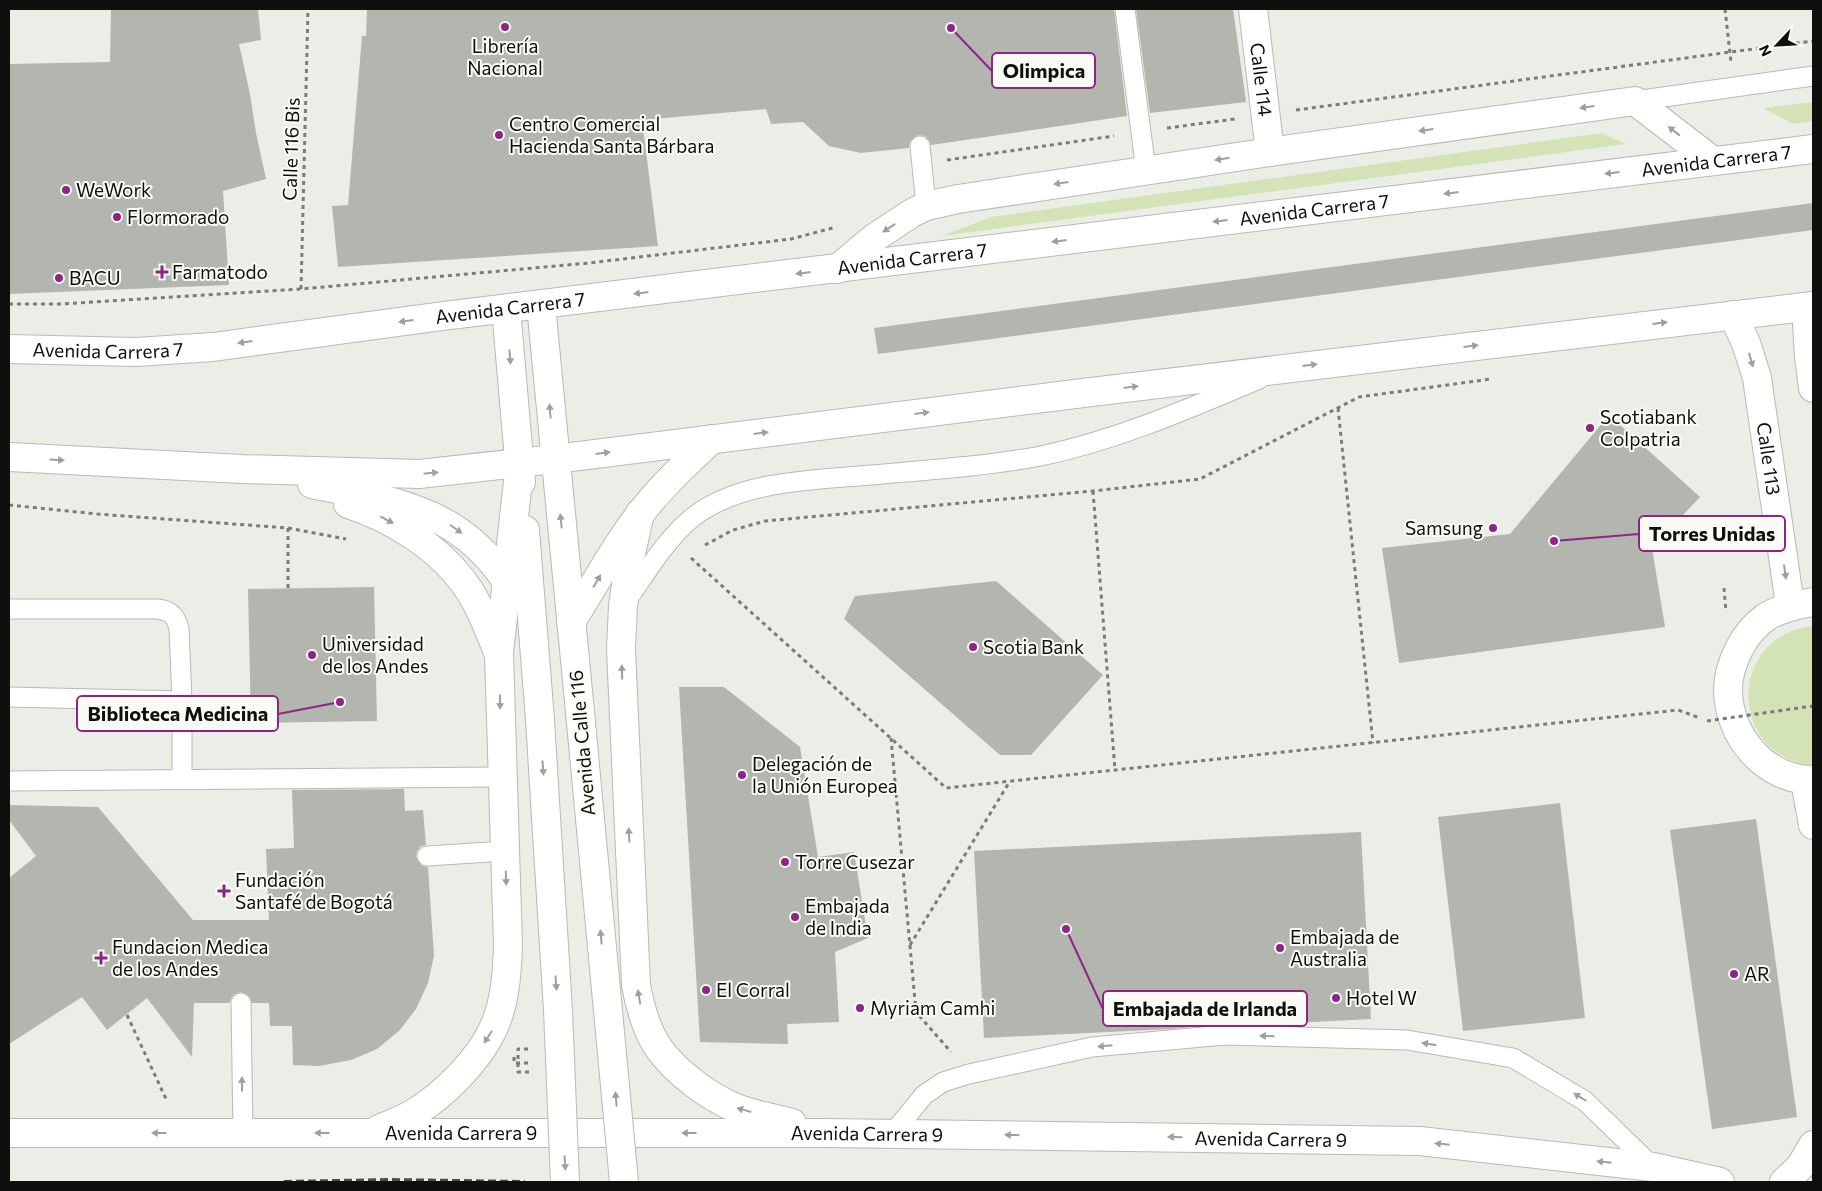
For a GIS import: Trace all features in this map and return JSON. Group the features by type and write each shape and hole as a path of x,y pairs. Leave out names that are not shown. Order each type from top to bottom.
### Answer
{"main road":[{"name":"Calle 114","path":"1253,9 1270,152"},
{"path":"838,269 874,238 926,206 958,199 1270,152 1635,101 1713,161"},
{"name":"Avenida Carrera 7","path":"9,349 136,352 213,346 1813,150"},
{"name":"Avenida Calle 116","path":"541,305 624,1182"},
{"path":"9,457 242,469 419,474 555,459 1284,368 1813,306 1808,323 1809,356 1813,388"},
{"path":"506,309 540,720 558,1010 565,1182"},
{"name":"Calle 113","path":"1733,315 1746,343 1757,378 1802,604"},
{"path":"571,622 640,513 668,480 712,439"},
{"path":"370,1133 414,1113 458,1079 493,1029 506,975 508,946 499,653 520,463"},
{"path":"242,469 389,500 420,511 452,526 475,543 506,581 532,630"},
{"path":"242,469 367,510 400,528 431,549 469,590 484,618 499,653"},
{"path":"640,513 629,563 623,606 621,649 636,985 641,1008 659,1050 684,1075 711,1095 736,1108 825,1133"},
{"path":"1802,604 1765,618 1745,638 1732,663 1728,689 1731,714 1741,739 1758,759 1780,773 1809,780 1813,825"},
{"name":"Avenida Carrera 9","path":"9,1133 893,1133 1420,1141 1653,1167 1720,1182"},
{"path":"1784,1182 1800,1166 1813,1144"}],"lane":[{"path":"1125,9 1146,171"},
{"path":"1635,101 1813,76"},
{"path":"920,146 926,206"},
{"path":"623,606 670,539 694,517 723,500 764,486 815,479 950,468 1040,456 1114,438 1184,411 1284,368"},
{"path":"9,610 158,609 168,611 176,618 179,629 182,701 182,779"},
{"path":"9,697 182,701"},
{"path":"9,781 502,777"},
{"path":"427,856 505,851"},
{"path":"241,1003 243,1133"},
{"path":"893,1133 924,1096 943,1082 969,1074 1092,1047 1225,1035 1408,1040 1513,1058 1585,1101 1653,1167"}],"path":[{"name":"Calle 116 Bis","path":"301,290 308,9"},
{"path":"1724,9 1734,87"},
{"path":"9,304 69,303 301,290 588,262"},
{"path":"702,549 733,530 765,522 1200,479 1359,397 1495,378"},
{"path":"1338,408 1373,742"},
{"path":"1093,491 1115,770"},
{"path":"9,505 96,514 288,528 353,540"},
{"path":"288,528 288,588"},
{"path":"696,553 691,558 946,788 1678,710 1707,721 1813,706"},
{"path":"890,738 916,1012 952,1052"},
{"path":"910,946 1010,781"},
{"path":"127,1014 170,1108"},
{"path":"514,1047 514,1063 530,1063 530,1049 518,1049 518,1072 532,1072"}],"green space":[{"path":"1813,102 1813,121 1793,124 1763,108"},
{"path":"1602,133 1626,144 942,236 991,217"},
{"path":"1813,626 1813,765 1785,757 1765,742 1753,721 1748,697 1752,673 1764,651 1784,635"}],"building":[{"name":"Flormorado","path":"111,9 258,9 261,40 239,44 266,179 223,191 229,285 9,294 9,64 110,62"},
{"name":"Centro Comercial Hacienda Santa Bárbara","path":"367,9 1114,9 1127,116 931,145 925,136 918,135 910,141 909,148 861,153 829,146 803,122 771,124 766,109 642,120 658,246 338,267 332,206 348,205 362,36 366,36"},
{"path":"1136,9 1233,9 1246,102 1150,113"},
{"path":"1813,203 1813,230 878,354 874,328"},
{"path":"1609,415 1700,497 1652,548 1665,627 1399,663 1382,548 1510,534"},
{"name":"Scotia Bank","path":"996,581 1103,675 1031,755 1000,755 844,619 855,596"},
{"name":"Universidad de los Andes","path":"374,587 377,721 251,723 248,589"},
{"name":"Torre Cusezar","path":"679,687 724,687 800,747 818,857 854,852 868,938 835,952 839,1022 787,1024 788,1044 700,1042"},
{"path":"404,789 405,811 423,810 426,845 421,846 417,851 416,857 422,866 428,867 434,956 428,983 416,1009 400,1030 377,1049 351,1060 319,1066 293,1065 292,1026 270,1026 269,1003 252,1003 250,997 241,992 231,998 230,1003 194,1003 192,1057 147,998 107,1030 82,997 9,1044 9,878 36,856 9,820 9,805 98,807 193,920 269,920 266,849 294,848 292,790"},
{"path":"1560,803 1585,1018 1463,1031 1438,817"},
{"name":"AR","path":"1756,819 1797,1117 1712,1129 1670,830"},
{"path":"1361,832 1371,1019 1254,1025 1224,1024 1170,1029 984,1038 974,851"}],"railway":[{"path":"284,1182 389,1180 525,1182"}],"place":[{"name":"Librería Nacional","path":"505,27"},
{"name":"Olimpica","path":"951,28"},
{"name":"Centro Comercial Hacienda Santa Bárbara","path":"499,135"},
{"name":"WeWork","path":"66,190"},
{"name":"Flormorado","path":"117,217"},
{"name":"Farmatodo","path":"162,272"},
{"name":"BACU","path":"59,278"},
{"name":"Scotiabank Colpatria","path":"1590,428"},
{"name":"Samsung","path":"1493,528"},
{"name":"Torres Unidas","path":"1554,541"},
{"name":"Scotia Bank","path":"973,647"},
{"name":"Universidad de los Andes","path":"312,655"},
{"name":"Biblioteca Medicina","path":"340,702"},
{"name":"Delegación de la Unión Europea","path":"742,775"},
{"name":"Torre Cusezar","path":"785,862"},
{"name":"Fundación Santafé de Bogotá","path":"224,891"},
{"name":"Embajada de India","path":"795,917"},
{"name":"Embajada de Irlanda","path":"1066,929"},
{"name":"Embajada de Australia","path":"1280,948"},
{"name":"Fundacion Medica de los Andes","path":"101,958"},
{"name":"AR","path":"1734,974"},
{"name":"El Corral","path":"706,990"},
{"name":"Hotel W","path":"1336,998"},
{"name":"Myriam Camhi","path":"860,1008"}]}
